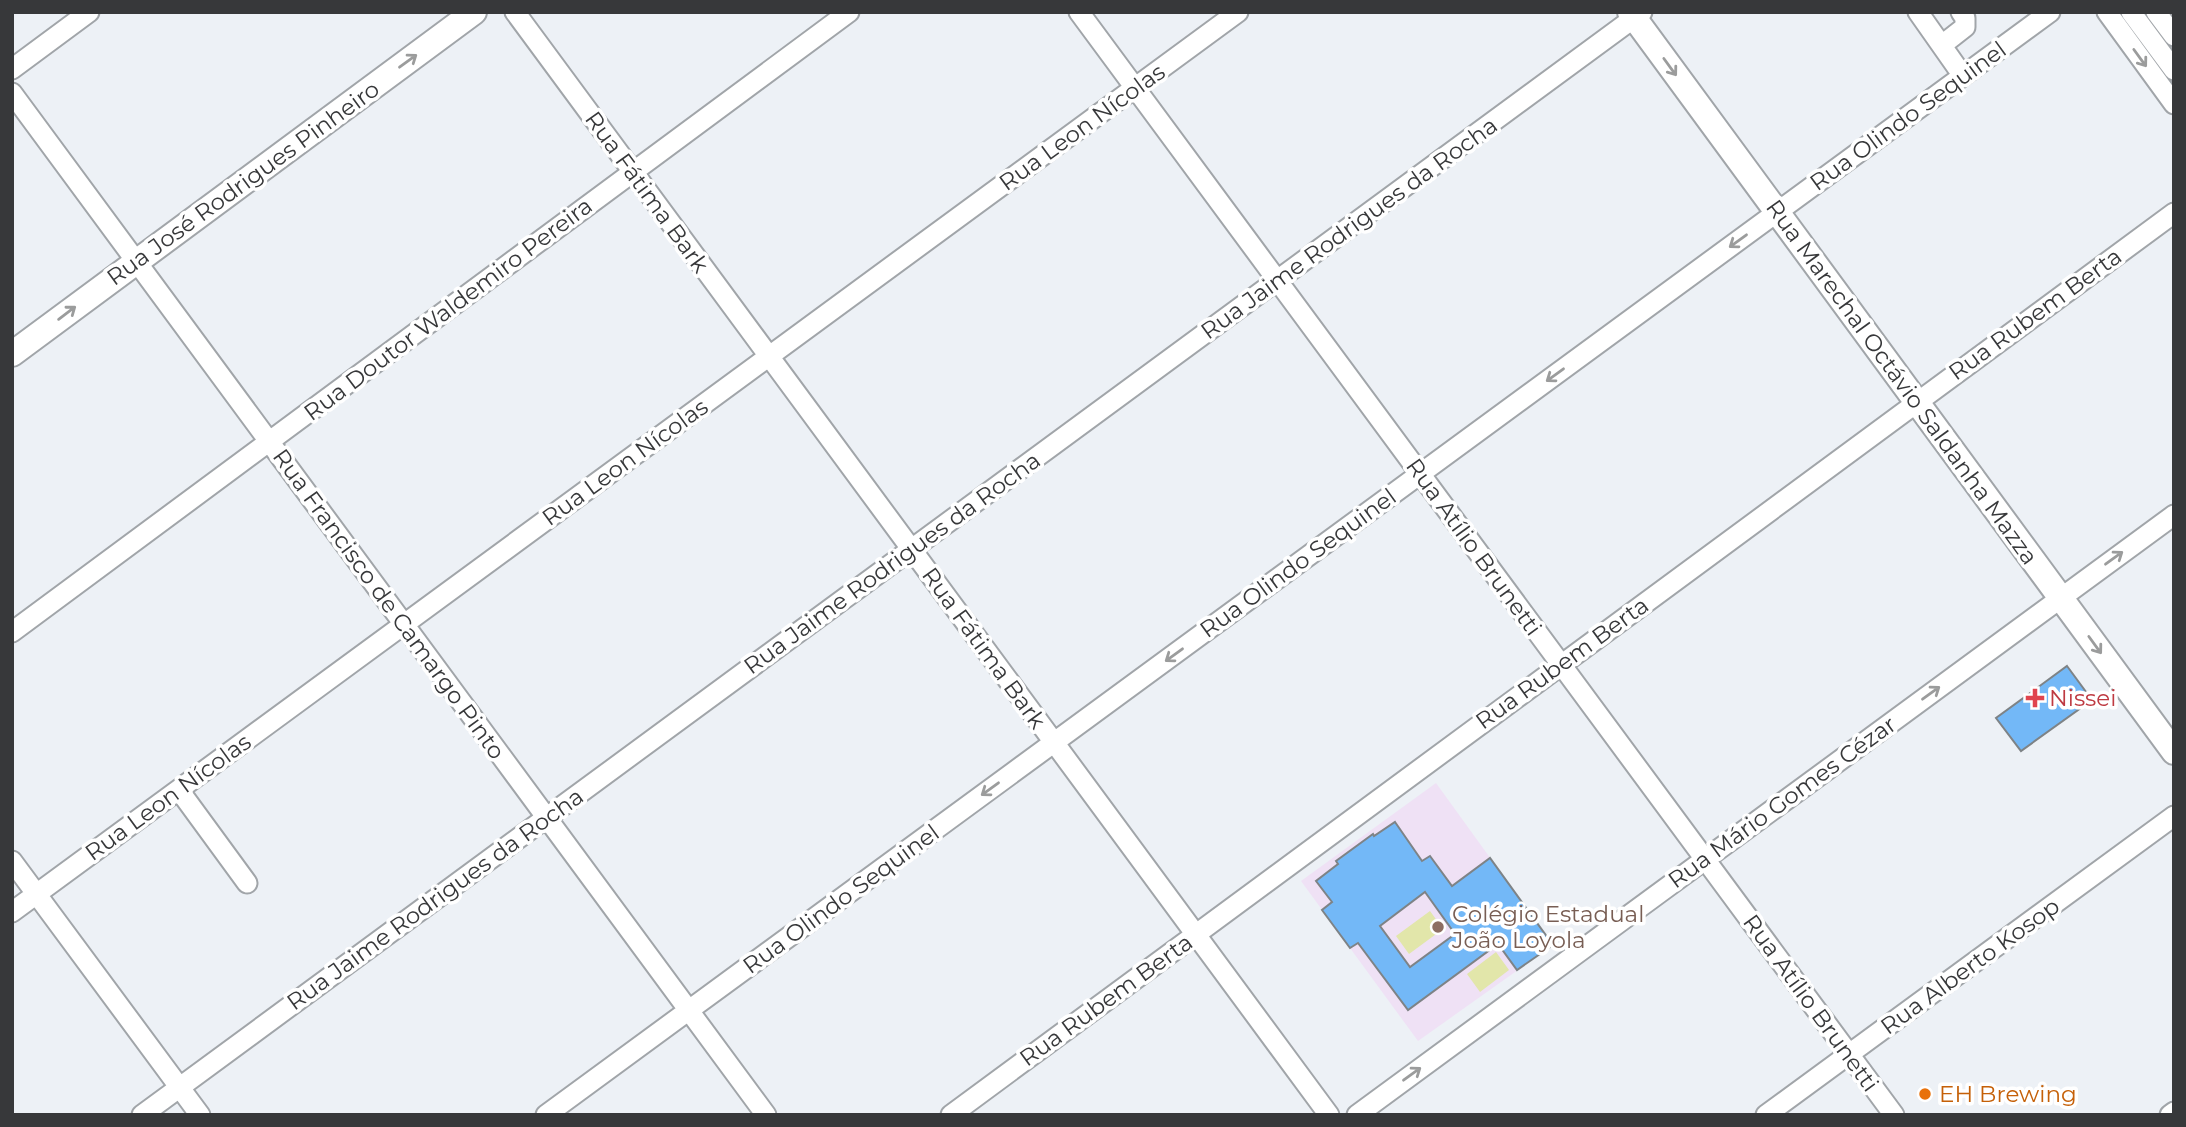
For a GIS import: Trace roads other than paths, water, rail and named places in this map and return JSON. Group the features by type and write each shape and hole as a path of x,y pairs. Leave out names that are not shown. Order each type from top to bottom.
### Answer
{"main road":[{"name":"Rua José Rodrigues Pinheiro","path":"12,354 474,12"},
{"name":"Rua Marechal Octávio Saldanha Mazza","path":"1635,14 1777,212 2174,752"}],"street":[{"path":"12,69 89,12"},
{"name":"Rua Fátima Bark","path":"515,12 1329,1115"},
{"name":"Rua Doutor Waldemiro Pereira","path":"12,632 849,12"},
{"name":"Rua Atílio Brunetti","path":"1079,12 1894,1115"},
{"name":"Rua Leon Nícolas","path":"12,912 1238,12"},
{"path":"1919,12 1964,75"},
{"path":"1942,45 1965,27 1961,12"},
{"name":"Rua Olindo Sequinel","path":"547,1115 2050,12"},
{"path":"2107,12 2174,104"},
{"path":"2131,12 2174,70"},
{"path":"2156,12 2174,36"},
{"name":"Rua Jaime Rodrigues da Rocha","path":"142,1115 1278,280 1635,14"},
{"name":"Rua Francisco de Camargo Pinto","path":"12,93 766,1115"},
{"name":"Rua Rubem Berta","path":"951,1115 2174,212"},
{"name":"Rua Mário Gomes Cézar","path":"1357,1115 2174,515"},
{"path":"178,790 247,883"},
{"name":"Rua Alberto Kosop","path":"1766,1115 2174,816"},
{"path":"12,861 200,1115"}],"place":[{"name":"Nissei","path":"2035,698"},
{"name":"Colégio Estadual João Loyola","path":"1438,927"},
{"name":"EH Brewing","path":"1925,1094"}]}
